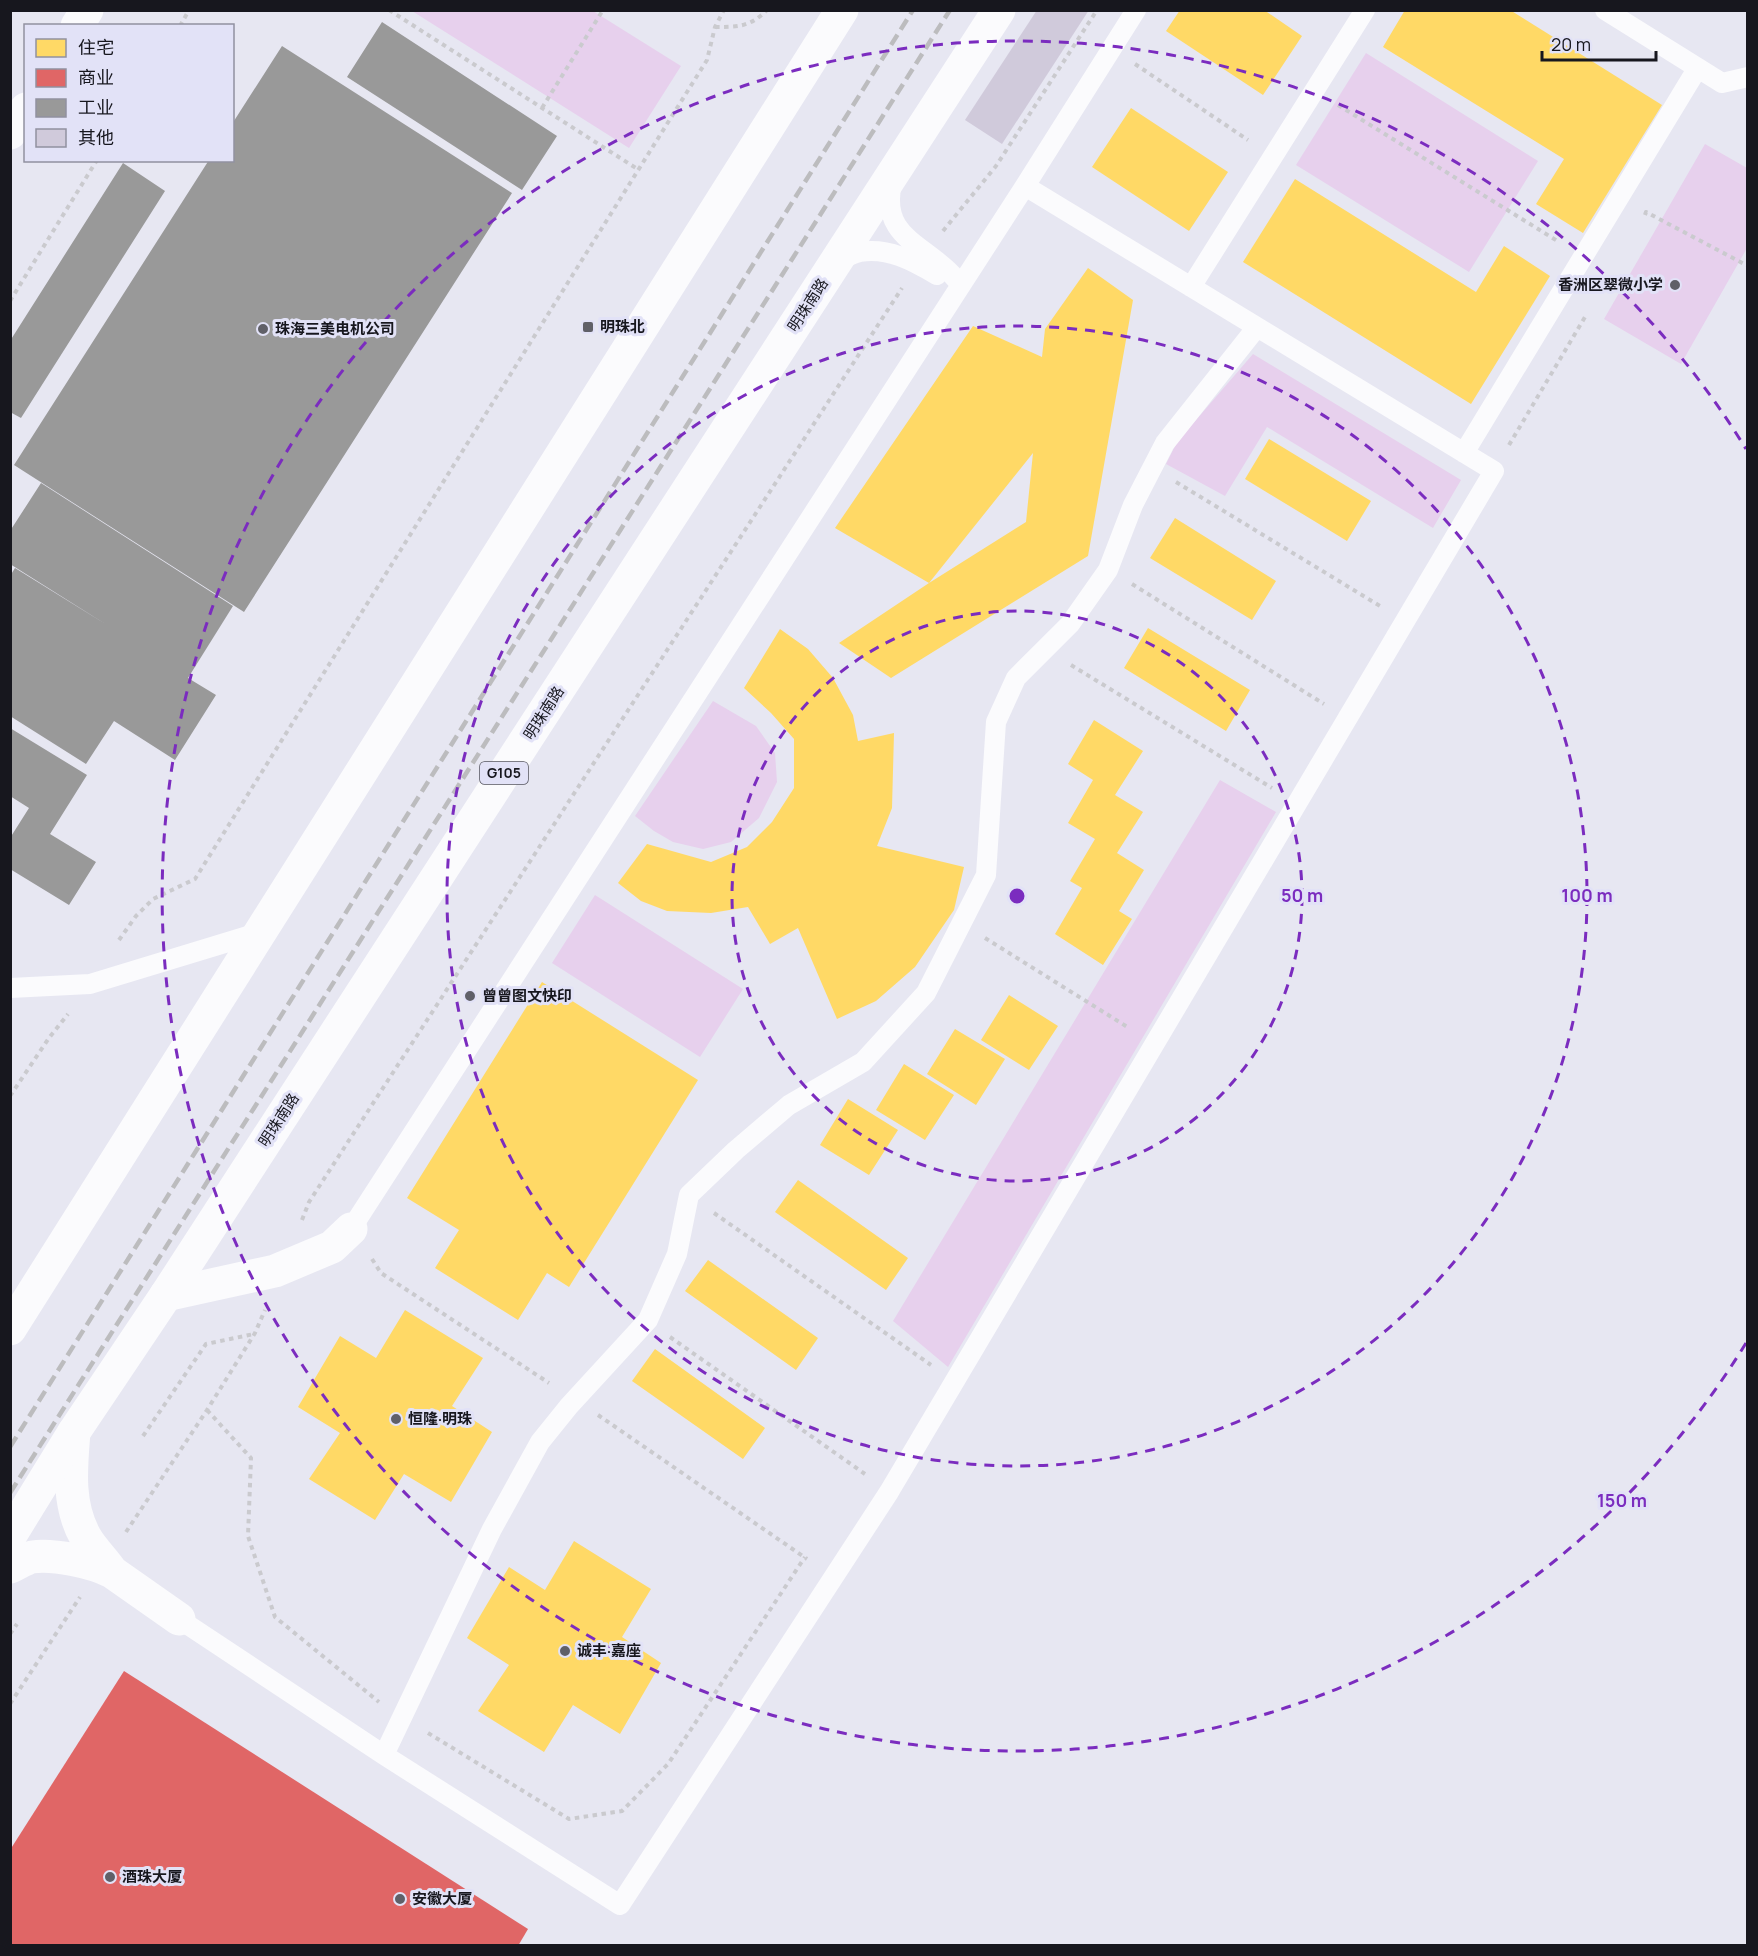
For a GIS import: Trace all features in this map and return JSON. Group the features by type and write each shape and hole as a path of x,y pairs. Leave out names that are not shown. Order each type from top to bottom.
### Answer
{"main road":[{"path":"78,24 87,10"},
{"path":"10,1329 842,10"},
{"name":"明珠南路","path":"10,1536 74,1432 166,1295 999,10"},
{"path":"10,133 24,112"},
{"path":"166,1295 282,1269 332,1247 351,1229"},
{"path":"74,1432 71,1487 73,1506 79,1525 106,1567 178,1618"},
{"path":"10,1567 33,1557 74,1559 106,1567"}],"lane":[{"path":"351,1229 1025,186 1136,10"},
{"path":"1191,287 1365,10"},
{"path":"1605,10 1696,69 1722,83 1748,77"},
{"path":"1464,453 1696,69"},
{"path":"895,171 890,191 891,212 896,226 922,258"},
{"path":"178,1618 384,1755 620,1905 890,1492 1348,718 1494,471 1025,186"},
{"path":"836,262 858,252 877,251 922,258 944,267 961,285"},
{"path":"384,1755 492,1529 540,1442 648,1320 677,1254 689,1195 736,1150 789,1105 862,1062 926,993 986,875 996,722 1016,678 1070,624 1108,570 1133,505 1165,443 1257,327"},
{"path":"10,988 90,984 261,932"}],"path":[{"path":"181,24 189,10"},
{"path":"389,10 639,170"},
{"path":"542,108 603,10"},
{"path":"119,940 136,916 153,899 195,879 707,60 715,27 724,10"},
{"path":"715,27 738,27 756,21 767,10"},
{"path":"10,1704 106,1567 255,1333 309,1202 922,258 996,166 1097,10"},
{"path":"1112,49 1273,156"},
{"path":"1315,91 1582,256"},
{"path":"10,301 96,162"},
{"path":"1641,222 1646,212 1748,266"},
{"path":"1494,471 1588,312"},
{"path":"1152,468 1405,621"},
{"path":"1108,570 1348,718"},
{"path":"1045,649 1297,804"},
{"path":"962,923 1155,1044"},
{"path":"10,1095 49,1038 74,1007"},
{"path":"689,1195 955,1382"},
{"path":"351,1229 381,1273 575,1400 835,1578"},
{"path":"648,1320 890,1492"},
{"path":"143,1436 206,1344 255,1333"},
{"path":"207,1410 251,1458 248,1536 275,1617 368,1695 569,1819 622,1811 668,1764 805,1557"},
{"path":"10,1634 17,1624"}],"shaded area":[{"path":"412,11 593,11 681,66 629,148"},
{"path":"1366,53 1538,161 1469,272 1296,165"},
{"path":"1705,144 1747,168 1747,248 1681,364 1604,319"},
{"path":"1253,354 1461,480 1433,528 1267,427 1225,496 1166,464 1177,442"},
{"path":"713,701 756,726 775,753 777,782 759,818 731,842 703,849 673,842 635,816"},
{"path":"1220,780 1276,812 948,1367 893,1321"},
{"path":"595,895 743,989 700,1057 552,963"}],"building: 住宅":[{"path":"1180,10 1264,10 1302,36 1263,95 1166,31"},
{"path":"1405,10 1510,10 1662,105 1583,233 1536,204 1564,159 1383,47"},
{"path":"1131,108 1228,172 1189,231 1092,167"},
{"path":"1295,179 1476,292 1504,246 1550,276 1471,404 1243,262"},
{"path":"1088,268 1133,300 1088,556 891,678 839,643 929,583 835,528 973,326 1042,357 1045,329","holes":["1033,453 1026,522 929,583"]},
{"path":"1269,439 1371,501 1347,541 1245,479"},
{"path":"1175,518 1276,581 1252,620 1150,558"},
{"path":"1148,628 1250,690 1226,731 1124,668"},
{"path":"780,629 808,649 833,678 853,715 858,741 894,733 892,808 877,846 964,867 954,910 915,967 876,1001 837,1019 798,928 770,944 748,907 711,913 667,911 641,901 618,883 647,844 711,862 747,847 772,822 794,788 794,739 744,688"},
{"path":"1094,720 1143,751 1115,795 1143,812 1117,853 1144,870 1119,911 1132,919 1103,965 1055,934 1082,888 1070,881 1095,839 1068,823 1093,780 1068,764"},
{"path":"542,982 698,1080 569,1287 547,1273 518,1320 435,1268 459,1230 407,1198"},
{"path":"1009,995 1058,1026 1029,1070 981,1040"},
{"path":"955,1029 1005,1059 976,1105 927,1074"},
{"path":"904,1064 954,1095 925,1140 876,1110"},
{"path":"848,1099 898,1130 869,1175 820,1145"},
{"path":"798,1180 908,1258 886,1290 775,1212"},
{"path":"708,1260 818,1338 796,1370 685,1291"},
{"name":"恒隆·明珠","path":"405,1310 483,1358 452,1406 492,1432 451,1502 404,1474 375,1520 309,1479 340,1433 298,1407 340,1336 376,1358"},
{"path":"655,1349 765,1428 743,1459 632,1381"},
{"name":"诚丰·嘉座","path":"574,1541 651,1589 622,1637 661,1663 620,1734 573,1705 544,1752 478,1711 509,1665 467,1638 509,1567 545,1590"},
{"name":"酒珠大厦","path":"128,1805 203,1853 173,1900 215,1926 202,1946 47,1946 59,1926 17,1900 63,1829 98,1852"},
{"name":"安徽大厦","path":"384,1864 459,1912 438,1946 281,1946 319,1887 354,1910"}],"building: 商业":[{"path":"124,1671 528,1929 518,1946 10,1946 10,1850"}],"building: 工业":[{"path":"382,22 557,136 522,190 347,77"},
{"name":"珠海三美电机公司","path":"282,46 512,193 244,612 14,465 208,162 234,162 234,121"},
{"path":"123,163 165,191 21,418 10,412 10,341"},
{"path":"41,483 233,606 188,678 216,695 175,760 114,721 86,764 10,716 10,576 15,568 107,625 10,564 10,531"},
{"path":"10,728 87,775 50,834 96,862 69,905 10,869 10,838 29,808 10,796"}],"building: 其他":[{"path":"1037,10 1089,10 1002,144 965,120"}],"railway":[{"path":"10,1447 913,10"},
{"path":"10,1493 950,10"}],"place":[{"name":"香洲区翠微小学","path":"1675,285"},
{"name":"明珠北","path":"588,327"},
{"name":"珠海三美电机公司","path":"263,329"},
{"name":"曾曾图文快印","path":"470,996"},
{"name":"恒隆·明珠","path":"396,1419"},
{"name":"诚丰·嘉座","path":"565,1651"},
{"name":"酒珠大厦","path":"110,1877"},
{"name":"安徽大厦","path":"400,1899"}]}
